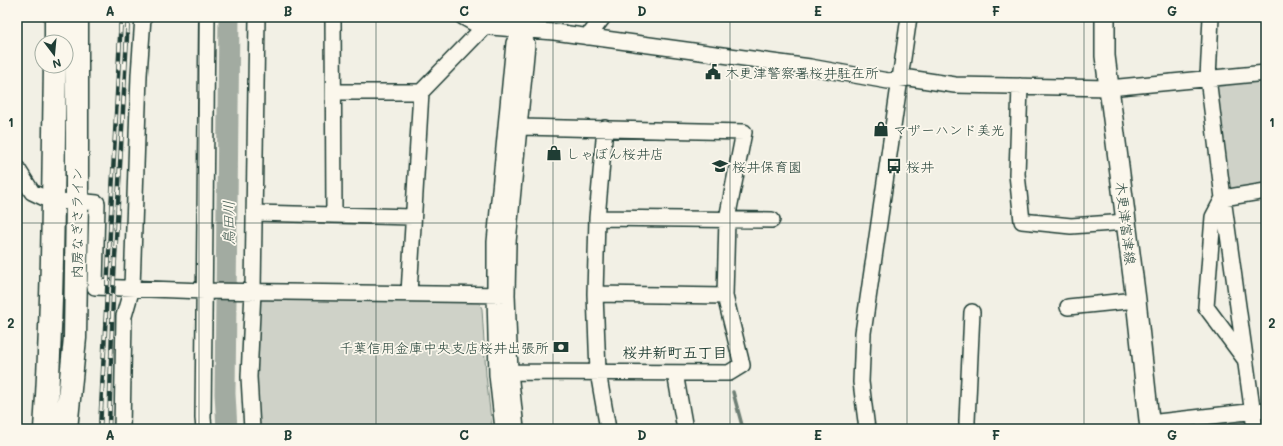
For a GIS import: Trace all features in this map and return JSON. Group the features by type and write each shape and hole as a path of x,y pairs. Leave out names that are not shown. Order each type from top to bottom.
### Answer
{"highway":[{"path":"56,17 56,34"},
{"name":"内房なぎさライン","path":"66,429 75,338 77,17"},
{"name":"内房なぎさライン","path":"45,429 54,232 55,74"}],"main road":[{"name":"木更津富津線","path":"1105,17 1105,56 1136,300 1149,426"}],"street":[{"path":"122,429 124,316 132,288 139,75 143,17"},
{"path":"204,429 207,17"},
{"path":"252,429 249,377 248,291 254,213 257,17"},
{"path":"333,17 334,215"},
{"path":"463,17 479,26 521,29 588,37 810,67 888,81 909,78 955,85 1109,88 1266,73"},
{"path":"588,37 603,17"},
{"path":"867,429 861,382 863,333 909,17"},
{"path":"1211,17 1208,78 1246,360 1260,411 1255,429"},
{"path":"409,294 421,92 485,26"},
{"path":"503,429 497,376 501,295 520,127 527,44 521,29"},
{"path":"516,429 495,242 514,43 521,29"},
{"path":"1020,86 1017,174 1022,221 1071,226 1126,222"},
{"path":"334,92 421,92"},
{"path":"510,372 730,373 742,365 725,296 727,219 744,132 520,127"},
{"path":"605,128 597,218 595,294 598,372 608,429"},
{"path":"17,168 32,192 53,202 77,201 97,203 94,287 204,291 501,295"},
{"path":"1223,198 1266,191"},
{"path":"1223,198 1213,217 1206,307 1246,360"},
{"path":"254,213 413,217"},
{"path":"597,218 772,220"},
{"path":"595,294 725,296"},
{"path":"1068,307 1136,300"},
{"path":"967,429 966,421 972,312"},
{"path":"674,373 685,429"},
{"path":"1149,426 1260,411"}],"shaded area":[{"path":"1237,82 1266,82 1266,189 1229,195 1215,85"},
{"path":"261,297 406,299 479,302 482,309 486,375 492,429 256,429 254,413 259,301"}],"waterway":[{"name":"鳥田川","path":"227,429 225,394 229,17"},
{"path":"733,392 743,429"}],"railway":[{"path":"100,429 121,17"},
{"path":"109,429 113,295 128,17"}],"place":[{"name":"木更津警察署桜井駐在所","path":"713,72"},
{"name":"マザーハンド美光","path":"881,129"},
{"name":"しゃぼん桜井店","path":"554,153"},
{"name":"桜井保育園","path":"720,166"},
{"name":"桜井","path":"894,166"},
{"name":"千葉信用金庫中央支店桜井出張所","path":"561,347"}],"district":[{"name":"桜井新町五丁目","path":"675,352"}]}
